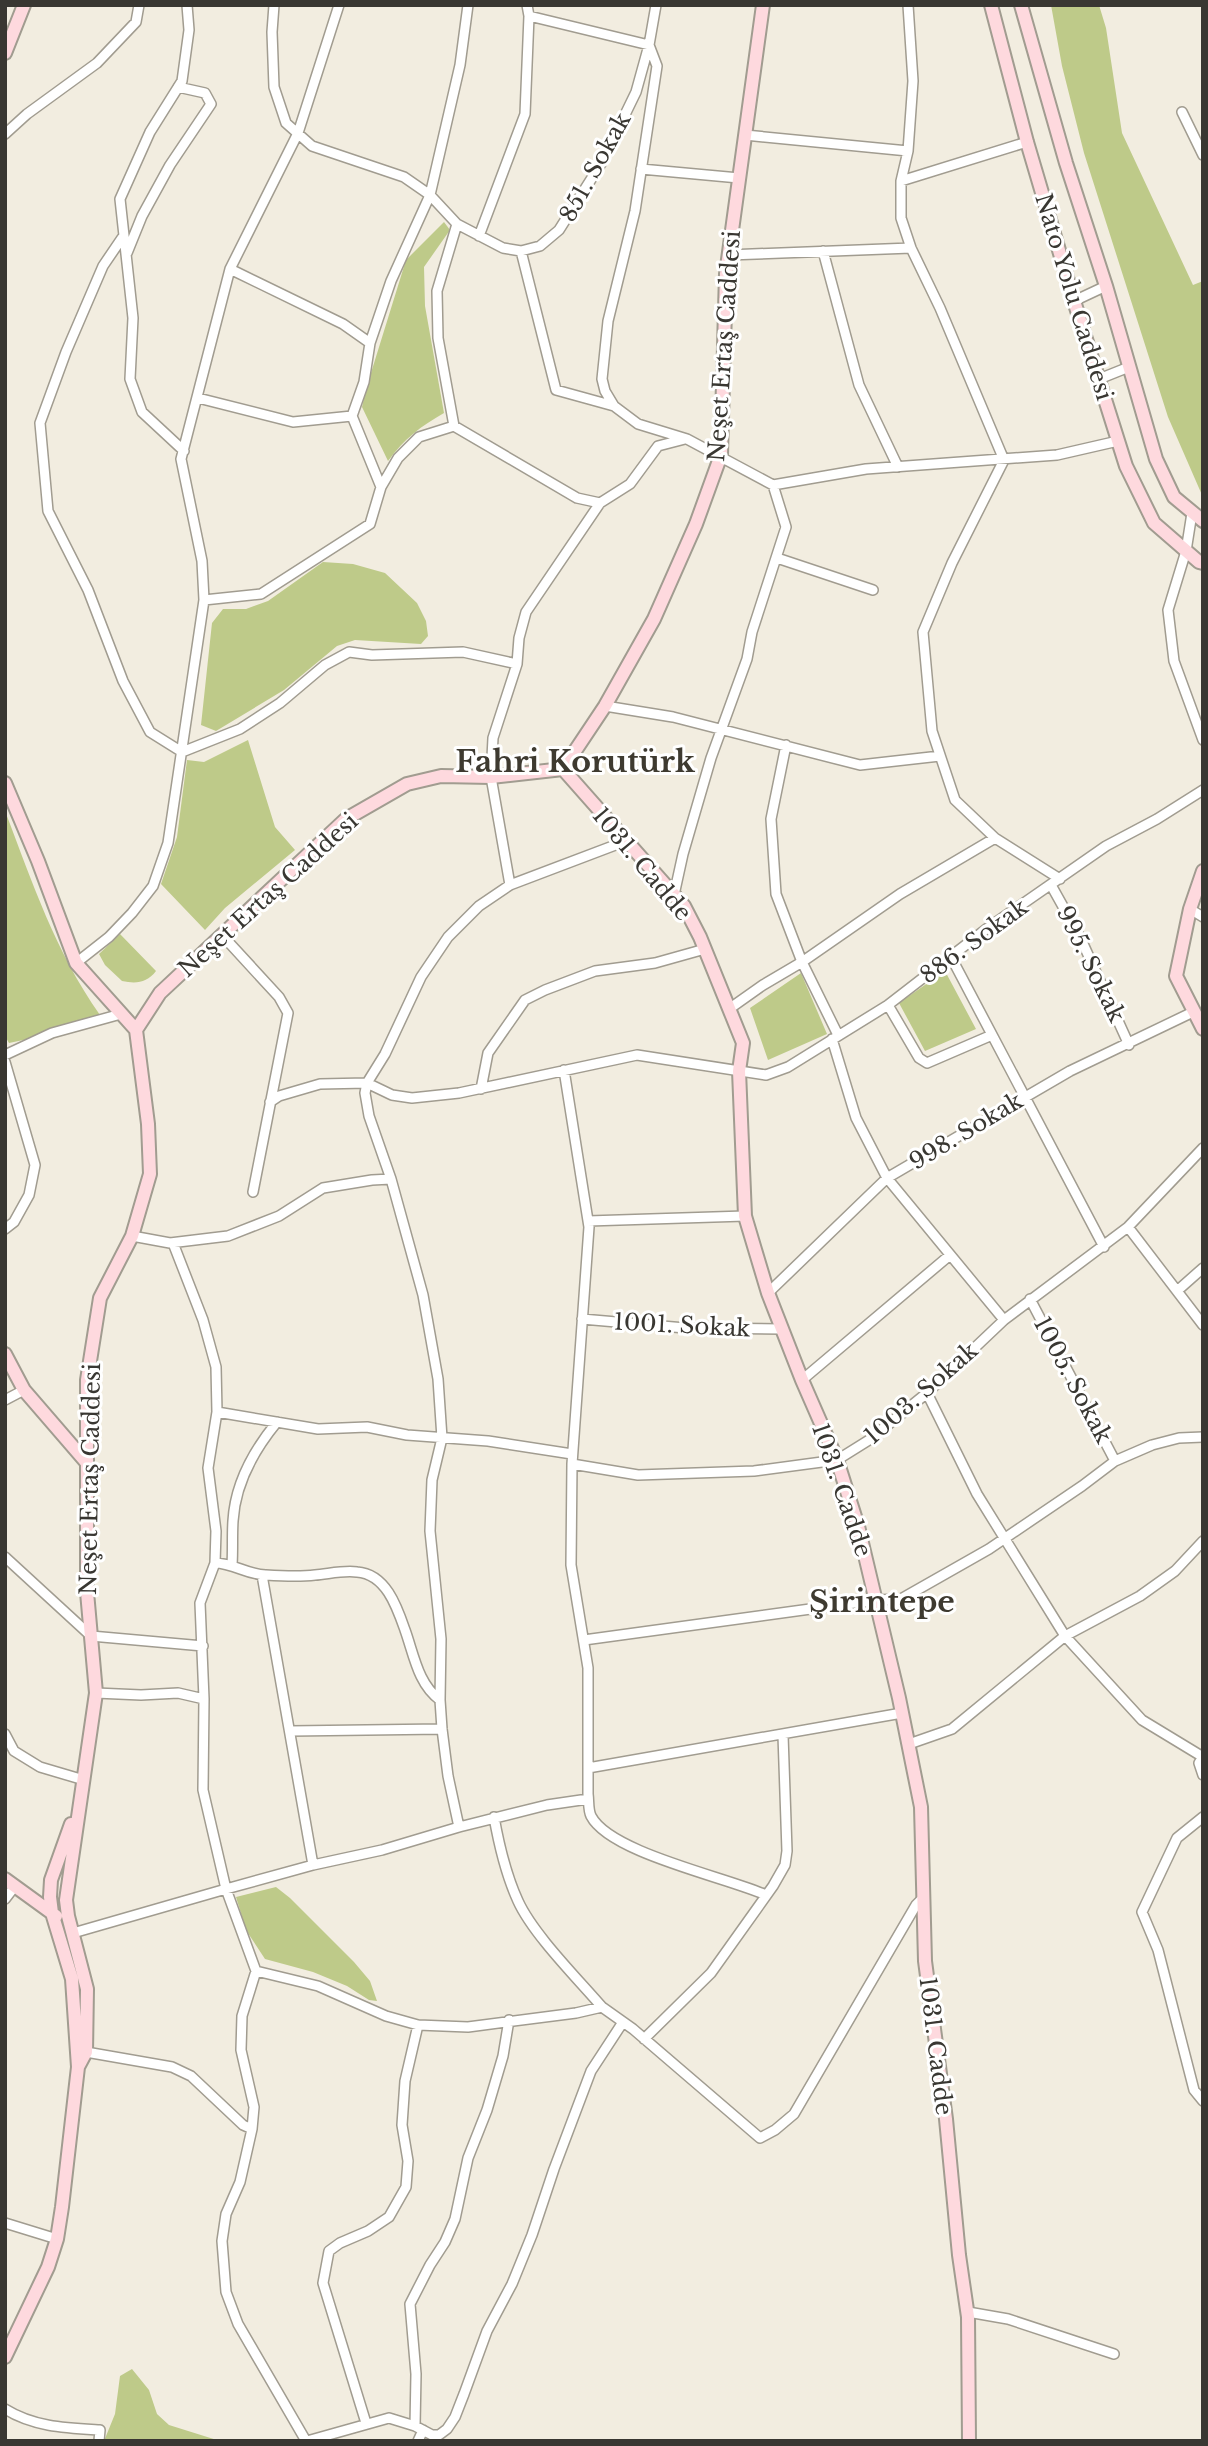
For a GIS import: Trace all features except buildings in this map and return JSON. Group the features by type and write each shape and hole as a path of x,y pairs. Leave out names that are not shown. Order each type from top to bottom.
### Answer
{"main road":[{"path":"5,53 24,5"},
{"name":"Neşet Ertaş Caddesi","path":"78,2067 86,2052 87,1989 66,1900 96,1693 87,1592 87,1380 100,1298 132,1236 150,1174 149,1124 136,1030 160,993 346,819 407,784 441,776 491,776 563,769 605,706 654,619 696,524 721,455 726,274 764,5"},
{"name":"Nato Yolu Caddesi","path":"991,5 1027,142 1126,466 1154,523 1203,562"},
{"path":"1021,5 1156,459 1174,497 1198,517"},
{"name":"1031. Cadde","path":"563,769 684,906 705,949 743,1043 739,1070 745,1216 768,1293 837,1460 858,1526 921,1807 925,1961 940,2070 959,2256 968,2312 969,2441"},
{"path":"5,783 76,963 136,1030"},
{"path":"1203,871 1190,909 1177,976 1203,1029"},
{"path":"5,1354 24,1390 87,1463"},
{"name":"Neşet Ertaş Caddesi","path":"5,2357 48,2267 57,2239 78,2067 72,1979 52,1913 51,1881 80,1800"},
{"path":"10,1882 72,1928"}],"street":[{"path":"5,134 27,114 97,63 136,22 139,5"},
{"path":"184,451 142,412 130,379 133,318 127,253 122,238 120,199 150,132 183,81 189,30 187,5"},
{"path":"274,5 274,87 286,123 312,146 404,177 430,195 457,224 503,248 521,251 556,390 614,407 638,424 687,439 773,485 866,469 1057,455 1118,441"},
{"path":"76,963 117,929 153,886 168,843 204,600 202,561 181,460 230,269 298,133 339,5"},
{"path":"382,488 352,416 364,382 370,343 391,281 430,195 460,65 468,5"},
{"path":"480,236 525,114 529,16 527,5"},
{"name":"851. Sokak","path":"521,251 540,246 559,230 594,173 636,92 649,45 656,5"},
{"path":"908,5 913,81 908,151 901,181 901,218 911,248 940,308 1004,460 952,563 923,632 932,731 955,800 995,838 1055,882"},
{"path":"529,16 649,45 657,66 635,211 608,321 602,379 614,407"},
{"path":"127,253 142,216 170,165 211,104 205,89 178,87"},
{"path":"1182,112 1203,155"},
{"path":"745,135 908,151"},
{"path":"901,181 1027,142"},
{"path":"641,169 739,178"},
{"path":"454,426 438,338 437,291 457,224"},
{"path":"122,238 103,266 66,352 40,423 48,511 88,590 123,681 150,732 182,752"},
{"path":"728,255 911,248"},
{"path":"823,251 859,385 898,467"},
{"path":"230,269 344,324 370,343"},
{"path":"1074,301 1105,286"},
{"path":"1099,379 1129,367"},
{"path":"198,398 293,422 352,416"},
{"path":"204,600 261,594 370,524 382,488 398,458 419,437 454,426 578,498 600,503"},
{"path":"510,886 491,776 493,738 517,664 519,638 526,612 600,503 630,484 658,446 687,439"},
{"path":"674,895 683,854 721,729 747,659 752,632 786,527 773,485"},
{"path":"1198,517 1168,610 1174,661 1203,740"},
{"path":"777,558 873,590"},
{"path":"182,752 240,729 280,703 325,665 349,652 372,655 463,652 517,664"},
{"path":"605,706 673,717 860,765 940,756"},
{"path":"786,746 771,819 776,894 835,1037 856,1118 887,1178 1003,1320"},
{"name":"886. Sokak","path":"366,1083 392,1095 412,1098 481,1089 637,1055 766,1075 788,1067 888,1005 1106,846 1157,819 1203,790"},
{"path":"729,1009 900,894 995,838"},
{"path":"459,1826 448,1776 442,1729 441,1639 430,1531 432,1480 442,1438 431,1336 412,1250 369,1116 366,1083 385,1054 421,977 448,937 479,906 510,886 626,841"},
{"name":"995. Sokak","path":"1055,882 1129,1045"},
{"path":"1190,909 1203,917"},
{"path":"222,935 279,996 288,1013 253,1192"},
{"path":"481,1089 488,1053 526,1000 595,971 656,963 705,949"},
{"path":"951,957 1104,1247"},
{"path":"888,1005 919,1058 926,1063 992,1035"},
{"name":"998. Sokak","path":"768,1293 887,1178 1070,1071 1193,1012"},
{"path":"5,1055 51,1033 121,1014"},
{"path":"5,1062 34,1165 29,1195 14,1222 5,1229"},
{"path":"564,1070 588,1221 572,1454 571,1565 584,1640 589,1699 590,1814 603,1831 665,1862 766,1895"},
{"path":"270,1102 279,1096 320,1084 366,1083"},
{"name":"1003. Sokak","path":"572,1464 638,1475 754,1471 837,1460 869,1440 927,1393 1003,1320 1128,1227 1203,1148"},
{"path":"132,1236 173,1243 228,1236 279,1216 323,1188 391,1179"},
{"path":"588,1221 745,1216"},
{"path":"1128,1227 1203,1325"},
{"path":"173,1243 203,1320 216,1367 216,1412 208,1468 216,1531 215,1563 200,1603 204,1699 203,1790 226,1889 256,1972 242,2015 241,2050 254,2107 252,2129 240,2182 226,2214 222,2241 226,2292 238,2324 307,2441 389,2418 432,2435 439,2435 455,2417 487,2331 512,2284 532,2235 591,2071 623,2022"},
{"path":"802,1380 950,1255"},
{"path":"1177,1291 1203,1268"},
{"name":"1005. Sokak","path":"1030,1299 1115,1461"},
{"name":"1001. Sokak","path":"582,1320 685,1328 782,1329"},
{"path":"5,1400 24,1390"},
{"path":"927,1393 976,1494 1065,1636 1143,1720 1202,1760 1203,1775"},
{"path":"216,1412 318,1429 367,1427 407,1435 488,1441 572,1454"},
{"path":"232,1565 233,1521 239,1492 258,1445 276,1422"},
{"path":"584,1640 876,1600 901,1599 1005,1539 1115,1461 1152,1445 1179,1438 1203,1437"},
{"path":"909,1744 952,1729 1065,1636 1149,1590 1175,1572 1203,1541"},
{"path":"7,1562 91,1636 203,1646"},
{"path":"215,1563 232,1565 261,1575 307,1576 356,1572 378,1580 387,1590 400,1614 422,1679 429,1692 440,1700"},
{"path":"261,1575 313,1865"},
{"path":"96,1693 178,1693 204,1699"},
{"path":"588,1768 902,1713"},
{"path":"290,1731 442,1729"},
{"path":"5,1734 10,1752 40,1766 84,1780"},
{"path":"644,2039 711,1973 785,1865 787,1851 783,1735"},
{"path":"72,1928 313,1865 382,1850 494,1817 588,1799"},
{"path":"494,1817 498,1842 518,1901 530,1922 602,2007 644,2039 760,2138 775,2130 794,2114 916,1905 923,1898"},
{"path":"1203,1817 1177,1838 1142,1912 1158,1950 1195,2090 1203,2101"},
{"path":"5,1899 10,1882"},
{"path":"256,1972 318,1986 386,2016 418,2025 468,2027 602,2007"},
{"path":"418,2441 410,2304 455,2219 468,2158 487,2110 503,2056 509,2020"},
{"path":"366,2423 323,2283 329,2251 340,2242 368,2231 389,2217 405,2187 408,2161 402,2125 405,2081 418,2025"},
{"path":"86,2052 172,2067 191,2077 243,2125 252,2129"},
{"path":"5,2223 57,2239"},
{"path":"968,2312 1008,2319 1114,2354"},
{"path":"5,2409 19,2418 49,2426 100,2430 99,2441"}],"green space":[{"path":"1051,5 1099,5 1106,28 1122,133 1193,285 1203,281 1202,495 1168,417 1084,153 1062,66"},
{"path":"444,222 450,230 424,267 425,306 444,413 413,434 388,461 362,407 366,389 406,260"},
{"path":"323,562 353,564 385,573 417,603 426,621 428,636 421,644 355,640 337,646 284,690 216,731 201,725 212,623 223,609 246,609 268,601"},
{"path":"248,740 275,827 295,850 225,908 205,930 161,884 177,837 187,760 204,762"},
{"path":"5,811 35,891 58,942 100,1015 33,1038 9,1043 5,1036"},
{"path":"120,934 156,971 149,978 137,982 122,981 105,965 99,954"},
{"path":"945,971 976,1029 925,1051 899,1003"},
{"path":"801,973 827,1034 768,1060 750,1008"},
{"path":"276,1887 354,1962 370,1981 377,2001 369,2000 347,1986 313,1972 265,1959 246,1930 236,1897"},
{"path":"132,2369 149,2390 157,2414 169,2425 220,2441 104,2441 115,2414 120,2376"}],"district":[{"name":"Fahri Korutürk","path":"575,762"},
{"name":"Şirintepe","path":"882,1602"}]}
